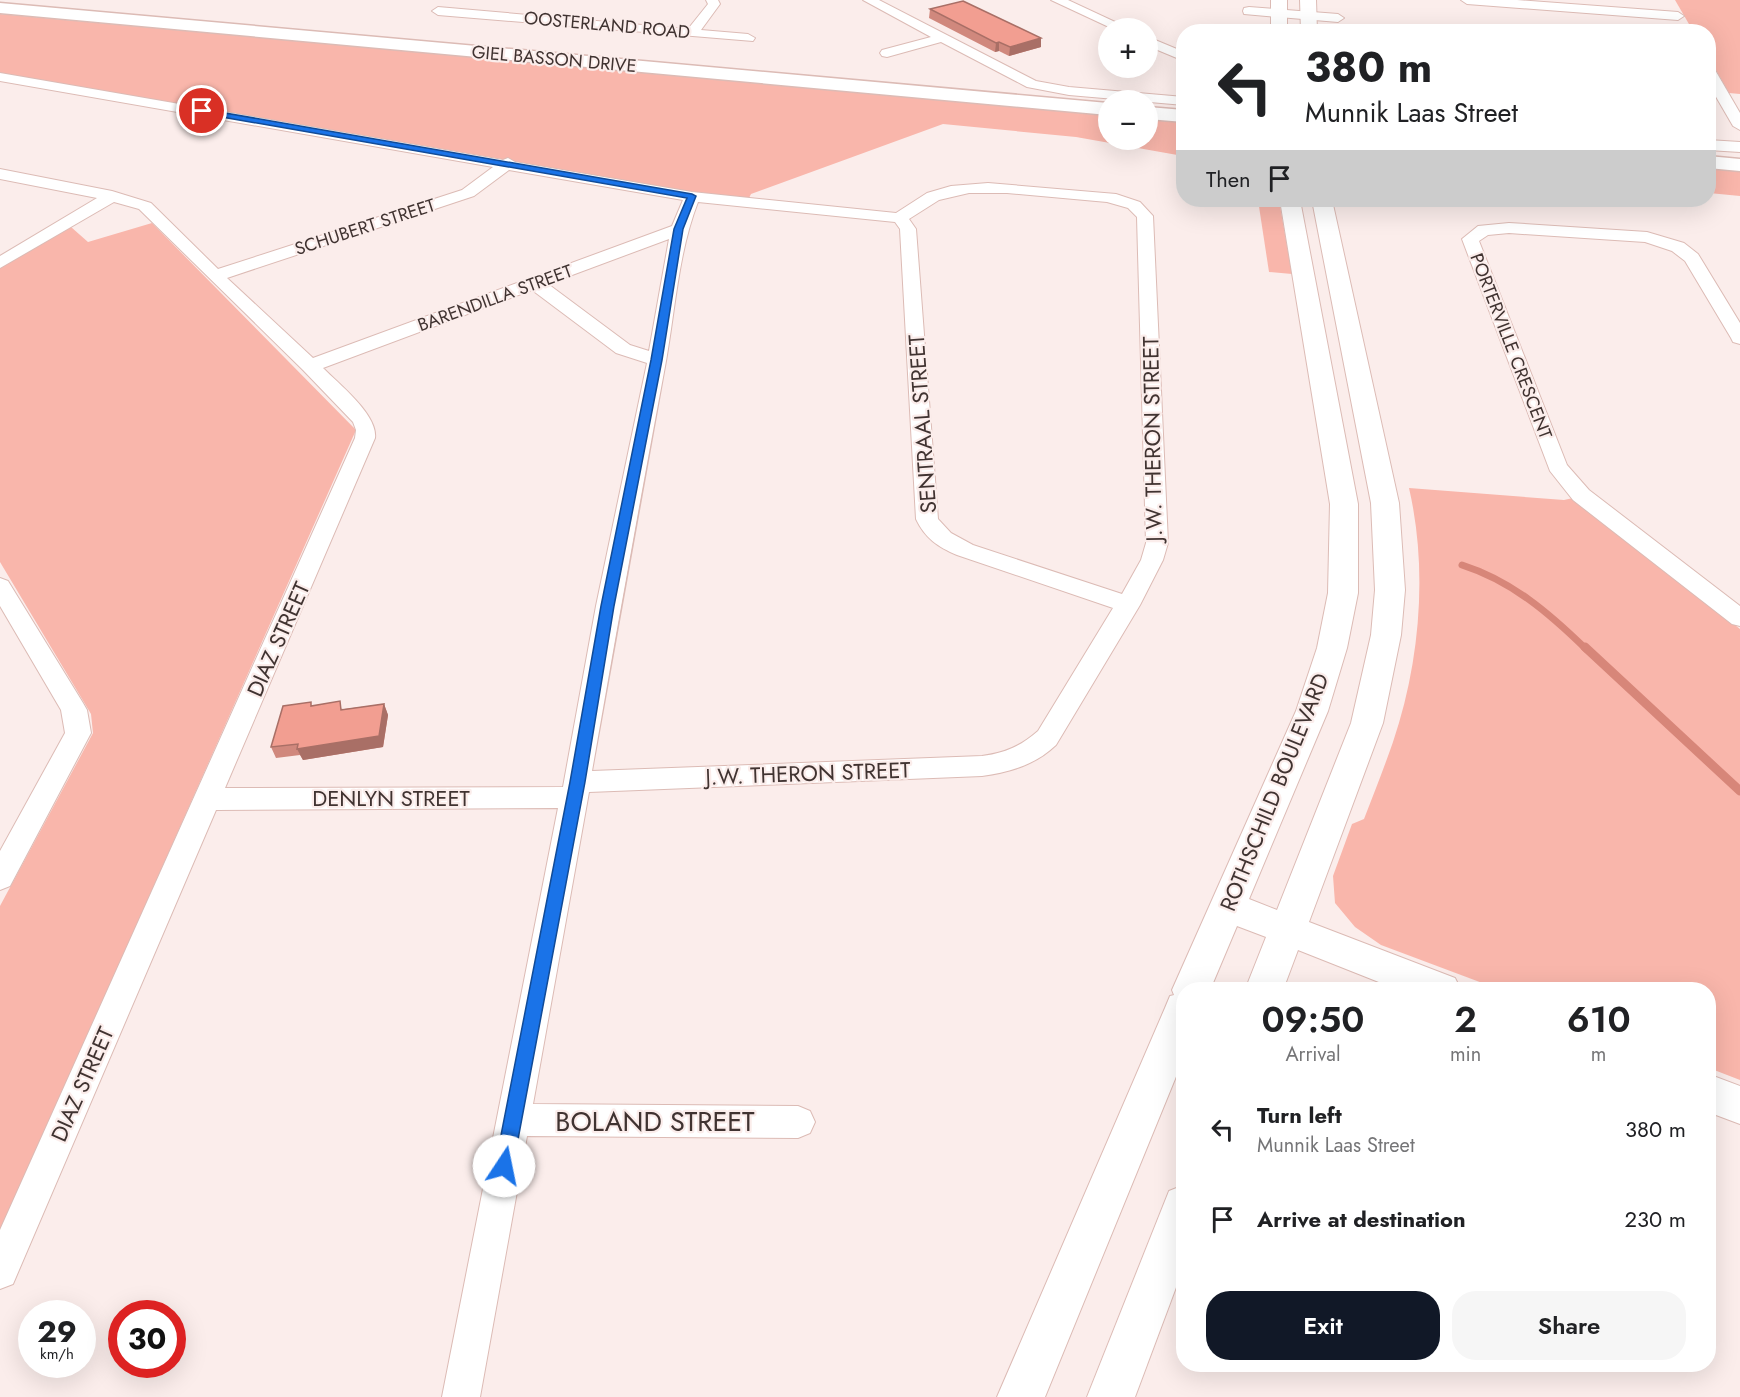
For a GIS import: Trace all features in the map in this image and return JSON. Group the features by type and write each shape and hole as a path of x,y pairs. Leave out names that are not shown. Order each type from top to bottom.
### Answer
{"main road":[{"name":"GIEL BASSON DRIVE","path":"0,8 1098,108"},
{"path":"1158,114 1176,115"},
{"path":"1716,163 1740,165"}],"street":[{"path":"465,13 480,0"},
{"path":"692,33 711,10 714,4 712,0"},
{"path":"869,0 1041,87 1176,100"},
{"path":"1057,0 1098,18"},
{"path":"1467,0 1678,16"},
{"path":"1668,0 1682,24"},
{"path":"1248,7 1279,7 1308,16 1337,19"},
{"path":"1279,7 1279,24"},
{"name":"OOSTERLAND ROAD","path":"438,11 748,38"},
{"path":"886,53 942,38"},
{"path":"1158,45 1176,53"},
{"path":"5,80 508,163 692,196 900,218"},
{"path":"1716,84 1740,126"},
{"path":"1716,146 1740,147"},
{"name":"SCHUBERT STREET","path":"215,276 468,193 508,163"},
{"name":"DIAZ STREET","path":"0,174 112,196 145,206 310,366 362,420 366,430 365,438 0,1271"},
{"name":"J.W. THERON STREET","path":"576,789 982,766 1021,758 1047,738 1128,605 1152,560 1157,543 1145,216 1134,205 1116,199 981,186 956,190 931,198 913,206 900,218"},
{"path":"0,263 112,196"},
{"path":"461,1397 576,789 608,606 657,360 679,229 692,196"},
{"name":"ROTHSCHILD BOULEVARD","path":"1194,982 1312,711 1332,648 1343,593 1344,504 1291,207"},
{"path":"1267,982 1367,723 1386,635 1390,590 1385,502 1323,207"},
{"name":"SENTRAAL STREET","path":"900,218 908,229 927,519 931,528 950,543 965,550 1128,605"},
{"name":"PORTERVILLE CRESCENT","path":"1740,338 1692,258 1687,252 1670,243 1647,237 1509,228 1484,230 1470,238 1557,467 1566,480 1581,495 1740,618"},
{"name":"BARENDILLA STREET","path":"310,366 679,229"},
{"path":"535,283 623,349 657,360"},
{"path":"0,586 74,710 78,733 0,878"},
{"name":"DENLYN STREET","path":"207,799 576,789"},
{"path":"1227,906 1421,982"},
{"path":"1021,1397 1176,1027"},
{"path":"1716,1096 1740,1105"},
{"name":"BOLAND STREET","path":"513,1120 798,1122"},
{"path":"1112,1397 1176,1227"}],"shaded area":[{"path":"1675,0 1740,0 1740,94 1729,93 1716,70 1716,24 1689,24"},
{"path":"0,14 1098,114 1098,141 943,124 751,194 749,198 688,191 0,73"},
{"path":"1158,119 1176,120 1176,155 1149,150 1158,150"},
{"path":"1716,168 1740,170 1740,196 1716,194"},
{"path":"1259,207 1280,207 1292,274 1269,272"},
{"path":"152,223 356,430 0,1233 0,906 93,733 91,714 0,562 0,268 71,227 88,242"},
{"path":"1409,488 1564,500 1573,498 1740,629 1740,1080 1716,1071 1716,982 1480,982 1381,945 1355,927 1335,903 1333,876 1352,824 1364,819 1393,742 1410,680 1418,616 1419,583 1415,519"}],"building":[{"path":"963,1 1041,38 1010,47 996,43 930,9"},
{"path":"340,701 341,710 384,704 379,736 297,749 298,744 271,747 283,706 311,702 311,706"}],"waterway":[{"path":"1462,565 1513,589 1544,611 1586,649"},
{"path":"1585,647 1740,791"}],"route":[{"path":"202,111 692,196 679,229 657,360 608,606 578,782 504,1166"}]}
